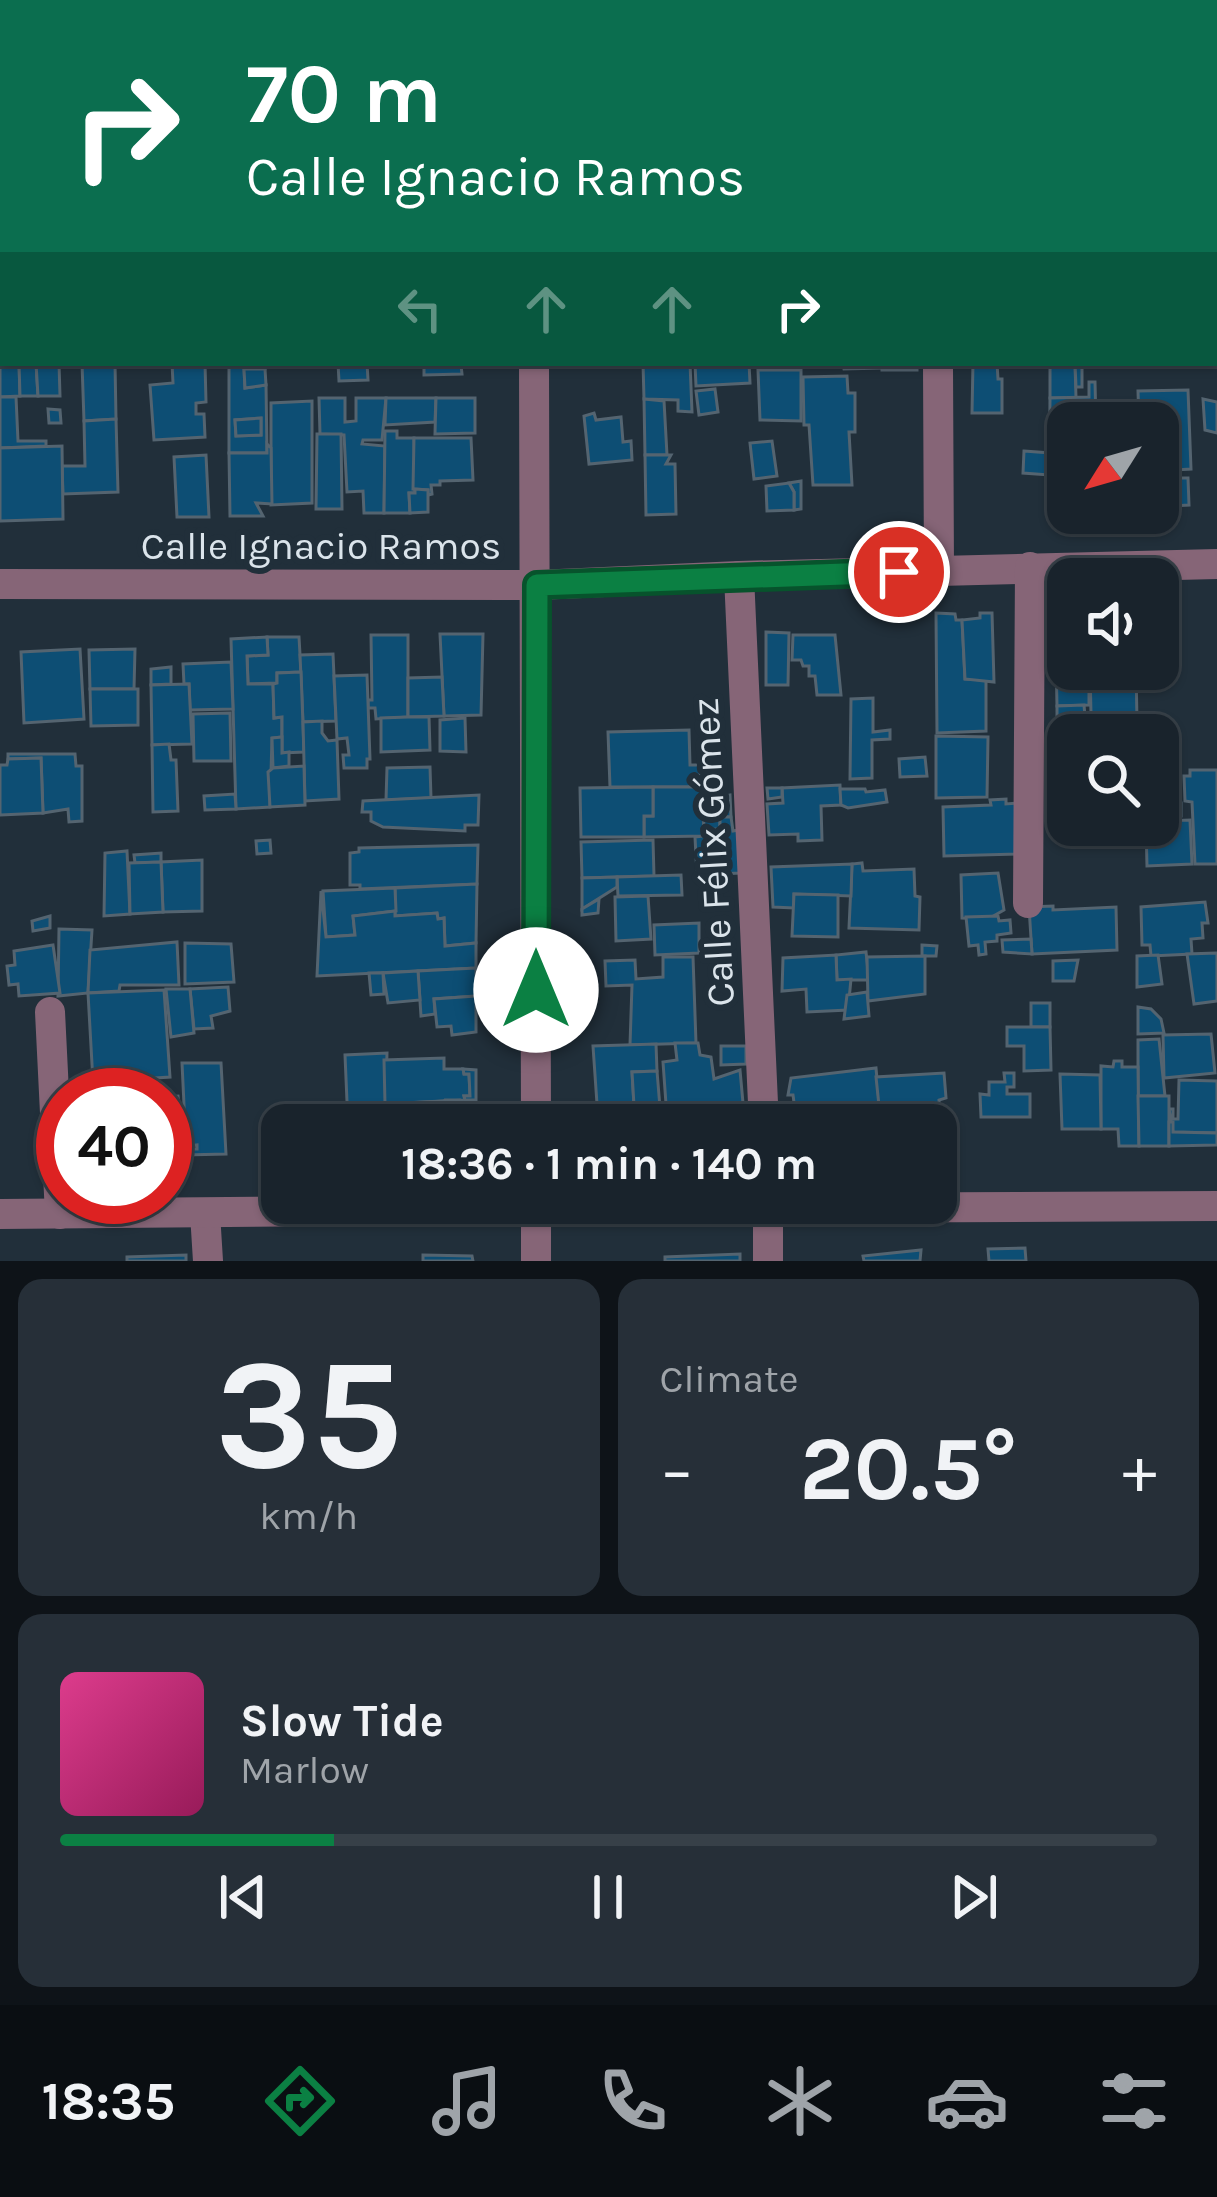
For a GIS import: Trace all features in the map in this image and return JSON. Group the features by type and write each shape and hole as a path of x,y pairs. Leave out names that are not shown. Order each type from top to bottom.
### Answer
{"street":[{"path":"534,366 536,1104"},
{"path":"938,366 939,571"},
{"name":"Calle Ignacio Ramos","path":"0,584 537,585 739,575 1217,564"},
{"path":"1028,903 1030,567"},
{"name":"Calle Félix Gómez","path":"739,575 763,1104"},
{"path":"50,1012 53,1068"},
{"path":"957,1204 1217,1205"},
{"path":"192,1213 261,1212"},
{"path":"206,1213 208,1261"},
{"path":"0,1214 36,1214"},
{"path":"536,1224 536,1261"},
{"path":"768,1224 769,1261"}],"building":[{"path":"0,366 19,366 20,396 0,397"},
{"path":"19,366 36,366 38,396 20,396"},
{"path":"36,366 59,366 60,396 38,396"},
{"path":"82,366 115,366 116,419 84,421"},
{"path":"172,366 205,366 206,402 196,403 196,414 204,414 205,437 154,440 150,385 173,383"},
{"path":"229,366 265,366 244,369 245,388 266,385 267,453 229,453","holes":["261,418 261,435 236,436 235,420"]},
{"path":"338,366 367,366 368,380 339,381"},
{"path":"424,366 461,366 462,374 424,375"},
{"path":"643,366 690,366 692,412 678,411 678,400 644,399"},
{"path":"695,366 749,366 750,383 696,386"},
{"path":"844,366 882,366 882,368"},
{"path":"882,366 917,366 917,370 882,370"},
{"path":"973,366 997,366 1002,413 972,413"},
{"path":"1050,366 1075,366 1076,398 1050,398"},
{"path":"1075,366 1082,366 1082,387 1076,387"},
{"path":"244,369 265,369 266,385 245,388"},
{"path":"758,370 801,370 801,421 760,420"},
{"path":"847,376 848,393 855,393 855,432 849,432 852,485 813,485 803,377"},
{"path":"1089,382 1095,382 1095,402 1050,402 1050,398 1089,397"},
{"path":"715,389 718,412 699,415 696,391"},
{"path":"1188,390 1191,469 1179,470 1179,402 1138,402 1138,391"},
{"path":"0,397 16,397 18,441 46,441 46,446 0,448"},
{"path":"319,398 345,398 345,422 356,421 356,398 386,398 382,440 363,440 362,444 385,446 384,513 364,513 363,491 347,492 344,435 320,434"},
{"path":"386,398 436,398 435,422 385,425"},
{"path":"436,398 475,398 475,433 435,434"},
{"path":"644,399 664,401 667,455 645,455"},
{"path":"1203,399 1217,402 1217,433 1205,430"},
{"path":"312,401 312,503 271,505 271,403"},
{"path":"48,409 60,410 61,423 49,423"},
{"path":"594,413 596,420 621,417 623,442 631,441 632,460 589,464 584,416"},
{"path":"261,418 261,435 236,436 235,420"},
{"path":"116,419 118,492 63,494 62,466 85,466 84,421"},
{"path":"385,431 397,431 397,438 414,438 415,493 409,493 410,513 384,513"},
{"path":"317,434 341,434 342,509 316,509"},
{"path":"414,438 471,438 473,480 440,481 440,485 431,485 428,495 428,490 413,489"},
{"path":"772,441 777,476 754,479 750,443"},
{"path":"267,444 271,448 272,504 256,503 263,516 230,516 229,453 267,453"},
{"path":"62,446 63,519 0,521 0,448"},
{"path":"1024,451 1047,453 1047,475 1023,473"},
{"path":"206,455 209,517 177,517 174,457"},
{"path":"645,455 671,455 666,464 675,464 676,514 646,515"},
{"path":"1179,478 1188,478 1189,505 1179,506"},
{"path":"801,481 801,509 794,510 789,483"},
{"path":"789,483 794,510 767,511 766,486"},
{"path":"428,490 428,512 410,513 409,493"},
{"path":"936,613 955,614 956,620 962,620 965,679 986,680 986,731 937,733"},
{"path":"980,613 992,613 994,682 965,679 962,620 980,618"},
{"path":"766,632 789,633 788,685 766,685"},
{"path":"440,634 483,634 481,715 444,716"},
{"path":"371,635 408,635 408,717 376,719 375,708 368,708 372,700"},
{"path":"793,635 835,635 841,695 817,695 809,666 792,660"},
{"path":"267,637 299,637 301,672 277,673 277,683 248,684 247,656 268,655"},
{"path":"267,637 268,655 247,656 248,684 273,684 274,718 282,717 282,737 272,738 270,807 236,809 231,639"},
{"path":"80,649 84,719 24,723 21,652"},
{"path":"135,649 134,689 90,689 89,650"},
{"path":"333,654 336,721 303,722 300,655"},
{"path":"231,662 233,709 190,710 183,664"},
{"path":"171,667 171,684 151,685 151,669"},
{"path":"301,672 304,752 282,753 282,717 274,718 273,684 277,673"},
{"path":"367,675 370,759 367,768 344,768 343,755 349,755 347,738 337,739 334,676"},
{"path":"442,677 444,716 408,717 408,678"},
{"path":"189,684 192,744 152,745 151,685"},
{"path":"90,689 138,689 138,725 91,726"},
{"path":"1057,690 1089,690 1089,705 1057,706"},
{"path":"1090,690 1136,690 1137,714 1091,714"},
{"path":"873,698 873,732 890,730 890,739 872,740 872,778 850,779 851,699"},
{"path":"1084,705 1085,714 1057,714 1057,706"},
{"path":"230,713 231,761 194,761 193,714"},
{"path":"429,717 430,750 381,752 381,718"},
{"path":"465,718 466,752 440,751 440,720"},
{"path":"322,721 328,741 337,740 339,799 305,801 303,722"},
{"path":"689,730 690,765 700,765 700,787 610,787 608,732"},
{"path":"936,736 988,737 987,797 936,798"},
{"path":"282,737 282,753 289,752 289,766 273,768 272,738"},
{"path":"169,744 171,760 176,760 178,811 153,812 152,745"},
{"path":"8,754 75,754 76,766 82,766 82,821 69,822 68,809 43,813 41,758 8,759"},
{"path":"925,757 927,776 900,777 899,759"},
{"path":"41,758 43,813 0,815 0,765 7,765 8,759"},
{"path":"304,766 305,805 270,807 268,772"},
{"path":"430,767 431,798 386,800 387,768"},
{"path":"1190,770 1217,770 1217,864 1195,864 1192,802 1185,801 1184,776 1190,776"},
{"path":"840,785 841,805 821,806 822,840 798,841 798,834 769,835 767,804 783,803 782,788"},
{"path":"653,787 703,787 704,836 644,837 644,816 653,816"},
{"path":"653,787 653,816 644,816 644,837 581,837 580,788"},
{"path":"703,787 723,787 724,796 730,795 731,817 720,817 720,829 704,830"},
{"path":"767,788 782,788 782,797 768,799"},
{"path":"840,789 885,790 887,802 848,808 841,805"},
{"path":"235,794 236,809 205,810 204,796"},
{"path":"479,795 478,825 465,825 465,831 383,827 371,821 371,812 362,812 363,801"},
{"path":"1006,799 1006,804 1019,803 1020,854 944,856 943,807 991,805 990,800"},
{"path":"720,817 731,817 733,831 739,830 740,873 697,875 695,837 704,836 704,830 720,829"},
{"path":"1179,820 1190,820 1192,864 1147,866 1147,846 1179,846"},
{"path":"270,840 271,853 257,854 256,841"},
{"path":"653,840 654,876 582,878 581,842"},
{"path":"478,845 477,884 360,889 360,885 350,885 350,853 359,848"},
{"path":"127,851 130,914 104,916 105,853"},
{"path":"161,853 161,862 135,863 134,855"},
{"path":"202,860 202,911 163,912 161,862"},
{"path":"161,862 163,912 130,914 129,863"},
{"path":"862,863 863,871 914,869 915,896 920,897 919,930 849,928 852,864"},
{"path":"852,864 851,896 794,894 794,908 773,907 771,867"},
{"path":"998,873 1004,910 988,919 962,918 961,875"},
{"path":"681,875 682,895 618,896 617,877"},
{"path":"617,877 617,887 582,909 582,878"},
{"path":"477,884 476,943 445,946 444,918 438,919 437,913 395,916 395,888"},
{"path":"395,888 396,911 353,916 355,935 326,937 323,891"},
{"path":"321,891 326,937 355,935 353,916 437,913 438,919 444,918 445,946 476,943 476,968 317,976"},
{"path":"794,894 838,895 838,937 792,936"},
{"path":"648,896 651,939 616,941 615,897"},
{"path":"599,899 598,913 582,915 582,909"},
{"path":"1205,902 1208,923 1202,923 1203,938 1191,939 1192,954 1151,956 1150,945 1142,945 1141,907"},
{"path":"1053,906 1053,910 1116,907 1117,950 1032,954 1029,907"},
{"path":"50,916 50,928 33,931 32,921"},
{"path":"998,916 999,921 1010,920 1011,933 985,942 986,954 979,955 978,945 969,946 966,917"},
{"path":"699,923 699,953 655,955 654,925"},
{"path":"59,929 92,930 88,993 58,996"},
{"path":"1031,939 1032,954 1003,952 1002,940"},
{"path":"177,942 179,985 120,985 119,991 88,993 90,950"},
{"path":"185,943 231,944 234,982 185,984"},
{"path":"53,945 60,993 19,996 18,984 9,985 7,966 15,965 14,951"},
{"path":"922,945 937,946 936,956 922,956"},
{"path":"866,952 869,980 837,980 836,955"},
{"path":"1217,953 1217,1001 1194,1004 1187,954"},
{"path":"836,955 837,980 851,979 848,1010 807,1012 806,989 782,991 783,958"},
{"path":"1158,955 1162,984 1137,987 1137,956"},
{"path":"925,956 925,994 868,1001 867,957"},
{"path":"663,957 693,957 696,1043 630,1045 632,985 606,986 605,961 635,960 636,979 663,977"},
{"path":"1078,960 1074,981 1053,981 1053,961"},
{"path":"476,968 476,996 434,999 435,1014 421,1016 418,971"},
{"path":"418,971 420,1000 388,1003 383,973"},
{"path":"369,973 383,973 384,994 371,995"},
{"path":"228,987 230,1011 211,1016 213,1028 194,1029 190,989"},
{"path":"166,989 190,989 194,1033 171,1037"},
{"path":"164,990 169,1068 92,1068 88,993"},
{"path":"867,992 869,1016 844,1019 847,995"},
{"path":"476,996 476,1032 452,1035 451,1026 437,1027 434,999"},
{"path":"1031,1003 1050,1003 1050,1027 1031,1027"},
{"path":"1138,1007 1151,1009 1161,1019 1164,1033 1138,1034"},
{"path":"1007,1027 1050,1027 1051,1070 1024,1071 1024,1046 1007,1046"},
{"path":"1211,1034 1215,1073 1164,1078 1163,1035"},
{"path":"1159,1039 1165,1096 1138,1096 1138,1040"},
{"path":"675,1043 698,1043 700,1055 711,1057 714,1079 740,1070 743,1104 666,1104 663,1062 677,1060"},
{"path":"656,1044 657,1071 632,1072 634,1104 597,1104 593,1046"},
{"path":"721,1046 746,1046 746,1064 721,1065"},
{"path":"387,1053 386,1104 347,1104 345,1055"},
{"path":"444,1058 444,1069 463,1069 469,1074 470,1096 385,1104 384,1060"},
{"path":"1114,1061 1122,1061 1122,1067 1138,1067 1139,1146 1119,1146 1118,1129 1101,1129 1101,1066 1113,1067"},
{"path":"182,1063 221,1063 226,1154 192,1155 197,1145 192,1145 192,1068 182,1068"},
{"path":"876,1068 879,1104 794,1104 793,1095 788,1095 791,1078"},
{"path":"463,1069 476,1070 476,1100 465,1100 464,1096 470,1096 469,1074"},
{"path":"657,1071 660,1104 634,1104 632,1072"},
{"path":"944,1073 946,1098 939,1104 879,1104 876,1077"},
{"path":"1004,1073 1014,1073 1014,1087 1007,1087 1007,1094 1030,1094 1030,1117 981,1117 980,1094 989,1095 989,1082 1005,1082"},
{"path":"1060,1074 1100,1075 1101,1129 1062,1129"},
{"path":"1179,1080 1217,1081 1217,1133 1173,1132 1169,1109 1173,1109 1173,1119 1178,1119"},
{"path":"1138,1096 1169,1096 1169,1146 1139,1146"},
{"path":"1169,1122 1173,1122 1173,1132 1217,1133 1217,1145 1169,1146"},
{"path":"1025,1248 1026,1261 989,1261 988,1249"},
{"path":"921,1250 920,1261 864,1261 863,1256"},
{"path":"740,1254 740,1261 665,1261 665,1257"},
{"path":"186,1255 186,1261 127,1261 127,1257"},
{"path":"423,1255 472,1256 473,1261 423,1261"}],"route":[{"path":"536,990 537,585 899,572"}]}
